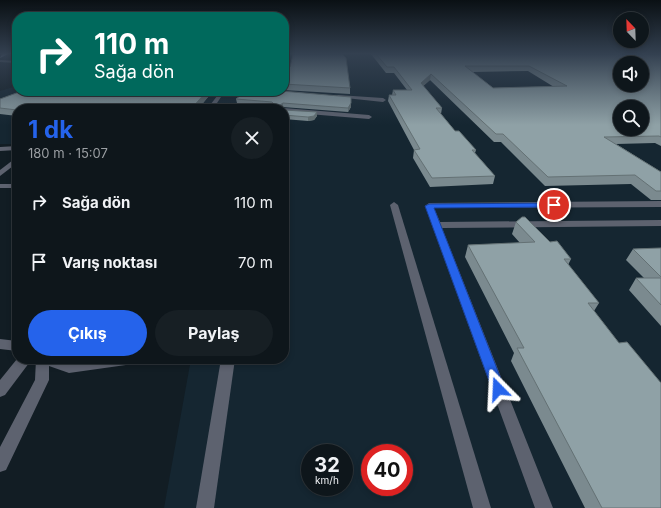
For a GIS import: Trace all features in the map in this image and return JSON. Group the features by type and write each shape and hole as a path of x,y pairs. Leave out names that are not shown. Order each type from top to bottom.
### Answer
{"street":[{"path":"214,104 220,96"},
{"path":"332,96 383,100"},
{"path":"289,110 368,117"},
{"path":"0,149 12,148"},
{"path":"0,174 12,163"},
{"path":"0,186 12,186"},
{"path":"544,508 429,206 661,204"},
{"path":"394,205 482,508"},
{"path":"436,225 661,224"},
{"path":"0,344 12,345"},
{"path":"0,391 21,364"},
{"path":"0,464 42,380 43,364"},
{"path":"60,364 69,367 93,364"},
{"path":"205,508 227,364"}],"shaded area":[{"path":"319,78 613,78 613,92 649,92 649,78 661,78 661,508 164,508 190,364 289,364 289,104 12,104 12,144 0,144 0,91 12,87 12,96 289,96 289,87 317,90"}],"building":[{"path":"289,78 349,78 350,88 289,84"},
{"path":"402,78 427,78 421,83 442,108 436,108 455,131 459,131 476,150 472,150 495,176 432,178 414,150 420,149 389,95 396,95 393,90 412,90"},
{"path":"435,78 480,78 493,88 567,86 551,78 613,78 613,92 649,92 649,78 661,78 661,137 604,137 661,172 661,191 656,191 635,175 548,177 503,134 496,134"},
{"path":"289,92 351,97 351,103 348,108 283,103 274,104 272,102 236,99 240,96 289,96"},
{"path":"12,95 12,96 203,96 195,104 12,104 12,109 0,108 0,99"},
{"path":"289,110 317,112 314,116 289,115"},
{"path":"522,217 525,217 550,242 557,241 571,259 564,259 599,303 588,303 619,343 627,342 661,383 661,508 602,508 517,348 524,348 468,245 535,242 516,222"},
{"path":"661,248 661,277 633,249"},
{"path":"636,278 661,278 661,305"}],"route":[{"path":"498,389 429,206 554,205"}]}
